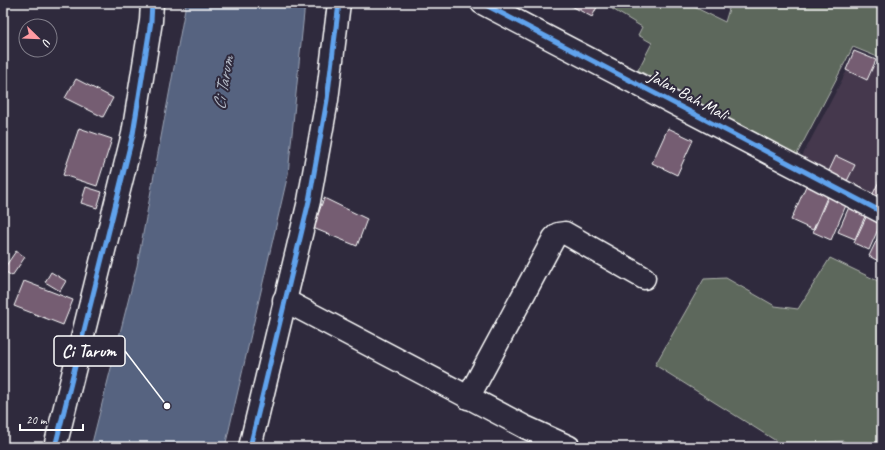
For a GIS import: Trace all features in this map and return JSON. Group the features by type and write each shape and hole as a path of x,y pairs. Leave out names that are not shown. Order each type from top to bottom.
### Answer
{"street":[{"path":"55,447 133,134 151,20 152,3"},
{"path":"250,447 284,300 309,201 327,100 339,3"},
{"name":"Jalan Bah Mali","path":"482,3 882,212"},
{"path":"468,398 554,238 558,234 565,233 644,278"},
{"path":"284,300 468,398 525,427 569,447"}],"shaded area":[{"path":"855,55 882,69 882,205 797,166"}],"green space":[{"path":"610,3 686,3 725,22 729,9 715,3 882,3 882,54 880,58 853,47 796,156 638,70 652,43 638,35 642,27 609,7"},
{"path":"830,258 882,283 882,447 853,447 843,441 781,444 655,365 704,279 726,278 775,306 798,309"}],"water":[{"path":"186,3 305,3 288,174 225,447 91,447 137,266"}],"building":[{"path":"566,3 599,3 592,17"},
{"path":"854,51 876,60 867,80 846,70"},
{"path":"76,79 113,98 103,117 65,98"},
{"path":"79,128 112,139 97,186 63,175"},
{"path":"668,128 693,140 677,175 652,163"},
{"path":"836,156 855,165 846,183 828,173"},
{"path":"882,175 882,201 872,196"},
{"path":"806,186 828,195 813,230 791,220"},
{"path":"86,187 102,192 97,208 81,203"},
{"path":"829,195 847,203 831,240 813,232"},
{"path":"324,198 367,219 357,246 313,228"},
{"path":"849,207 866,214 855,239 838,232"},
{"path":"868,213 882,220 869,250 854,243"},
{"path":"882,229 882,263 869,256"},
{"path":"16,251 25,257 12,276 3,270"},
{"path":"51,272 66,281 60,291 45,282"},
{"path":"24,281 73,300 63,325 14,306"}],"cycle path":[{"path":"55,447 133,134 151,21 152,3"},
{"path":"250,447 309,201 327,100 339,3"},
{"path":"482,3 882,212"}],"place":[{"name":"Ci Tarum","path":"167,406"}]}
